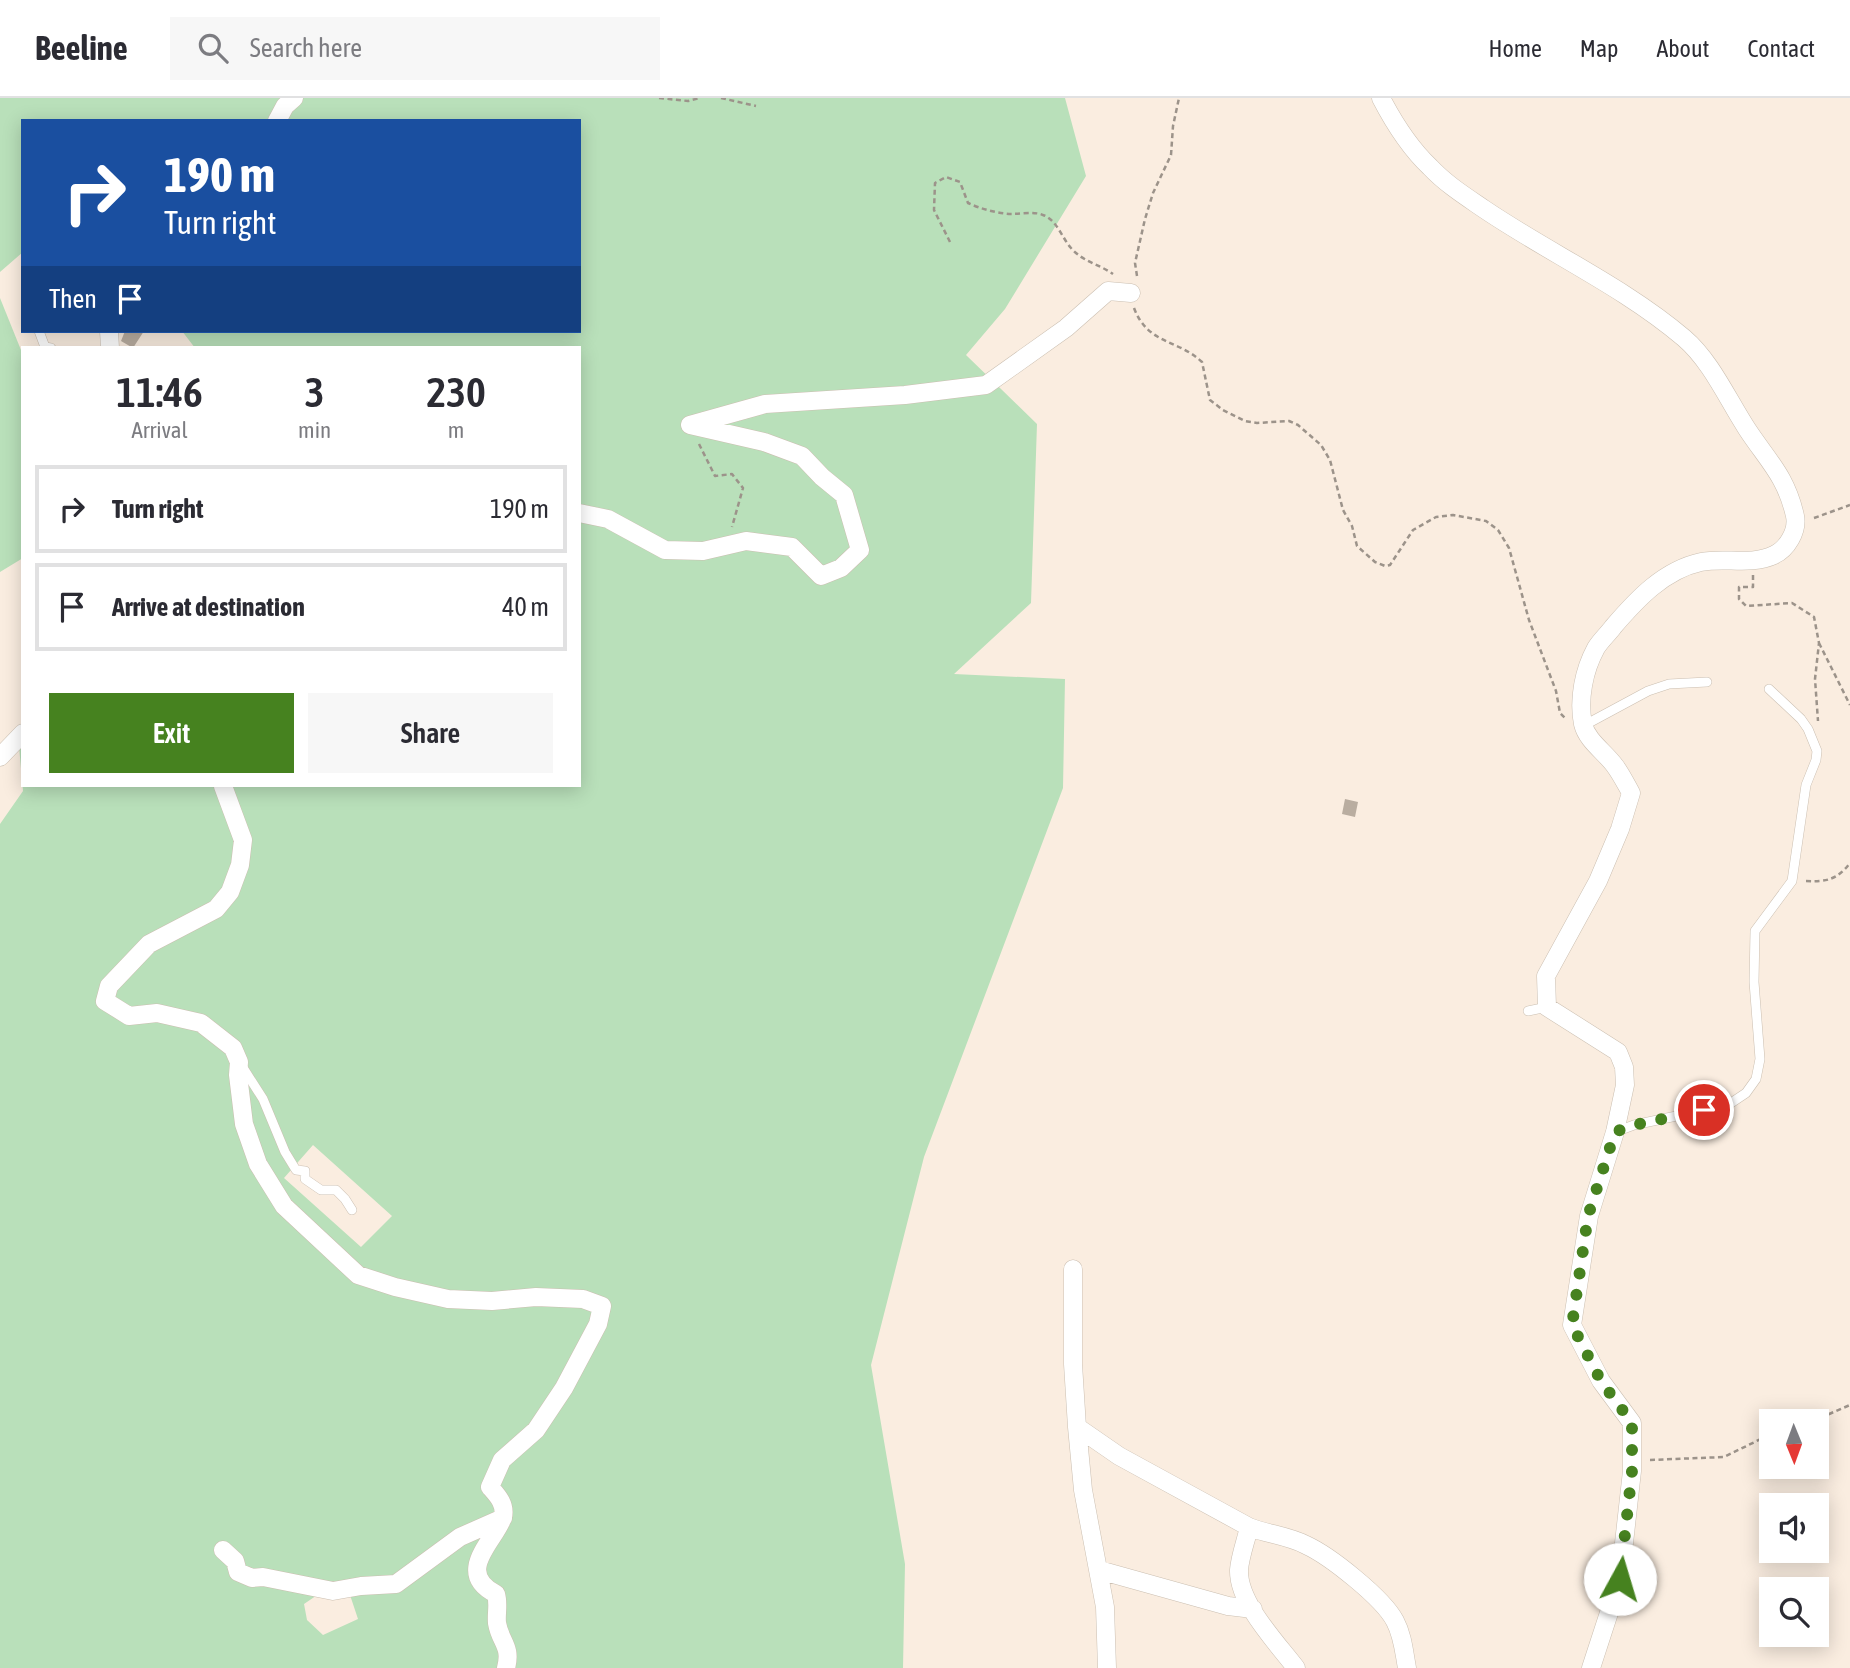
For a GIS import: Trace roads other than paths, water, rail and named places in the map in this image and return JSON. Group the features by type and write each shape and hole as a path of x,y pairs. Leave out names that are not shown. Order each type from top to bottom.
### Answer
{"street":[{"path":"278,119 294,98"},
{"path":"1381,98 1407,141 1429,167 1453,188 1545,249 1626,295 1685,339 1700,356 1756,443 1777,468 1796,519 1788,546 1776,555 1750,562 1702,562 1675,572 1654,585 1597,647 1581,688 1583,726 1615,766 1631,793 1620,829 1598,881 1546,976 1547,1007 1618,1052 1624,1067 1625,1085 1615,1132 1588,1216 1572,1325 1601,1381 1632,1423 1632,1471 1620,1579 1591,1668"},
{"path":"581,513 608,519 665,550 702,551 746,541 792,547 821,576 841,568 860,550 844,495 802,456 764,442 690,425 765,404 905,395 986,384 1066,328 1108,291 1131,293"},
{"path":"0,757 21,735"},
{"path":"222,787 243,840 240,865 230,892 216,909 149,944 110,986 105,1001 129,1016 157,1013 201,1023 233,1048 239,1062 244,1124 258,1164 284,1206 358,1275 448,1299 583,1299 603,1306 598,1324 583,1354 536,1430 502,1460 489,1487 501,1499 503,1518 481,1553 478,1574 487,1590 496,1594 498,1626 509,1655 506,1668"},
{"path":"1073,1269 1073,1364 1077,1427 1083,1490 1105,1607 1107,1668"},
{"path":"1077,1427 1119,1456 1249,1527 1305,1544 1333,1562 1381,1602 1395,1620 1403,1640 1407,1668"},
{"path":"223,1550 234,1561 238,1572 252,1578 275,1579 292,1585 333,1591 396,1584 460,1537 503,1518"},
{"path":"1249,1527 1239,1570 1241,1587 1253,1609 1296,1668"},
{"path":"1100,1570 1228,1606 1253,1609"}],"lane":[{"path":"1583,726 1648,691 1670,684 1707,682"},
{"path":"1615,1132 1634,1125 1728,1105 1746,1093 1756,1079 1760,1059 1754,982 1755,931 1792,881 1806,785 1817,751 1808,729 1769,689"},
{"path":"1528,1011 1547,1007"},
{"path":"239,1062 263,1099 285,1152 296,1170 305,1171 305,1179 321,1190 336,1190 352,1210"}]}
